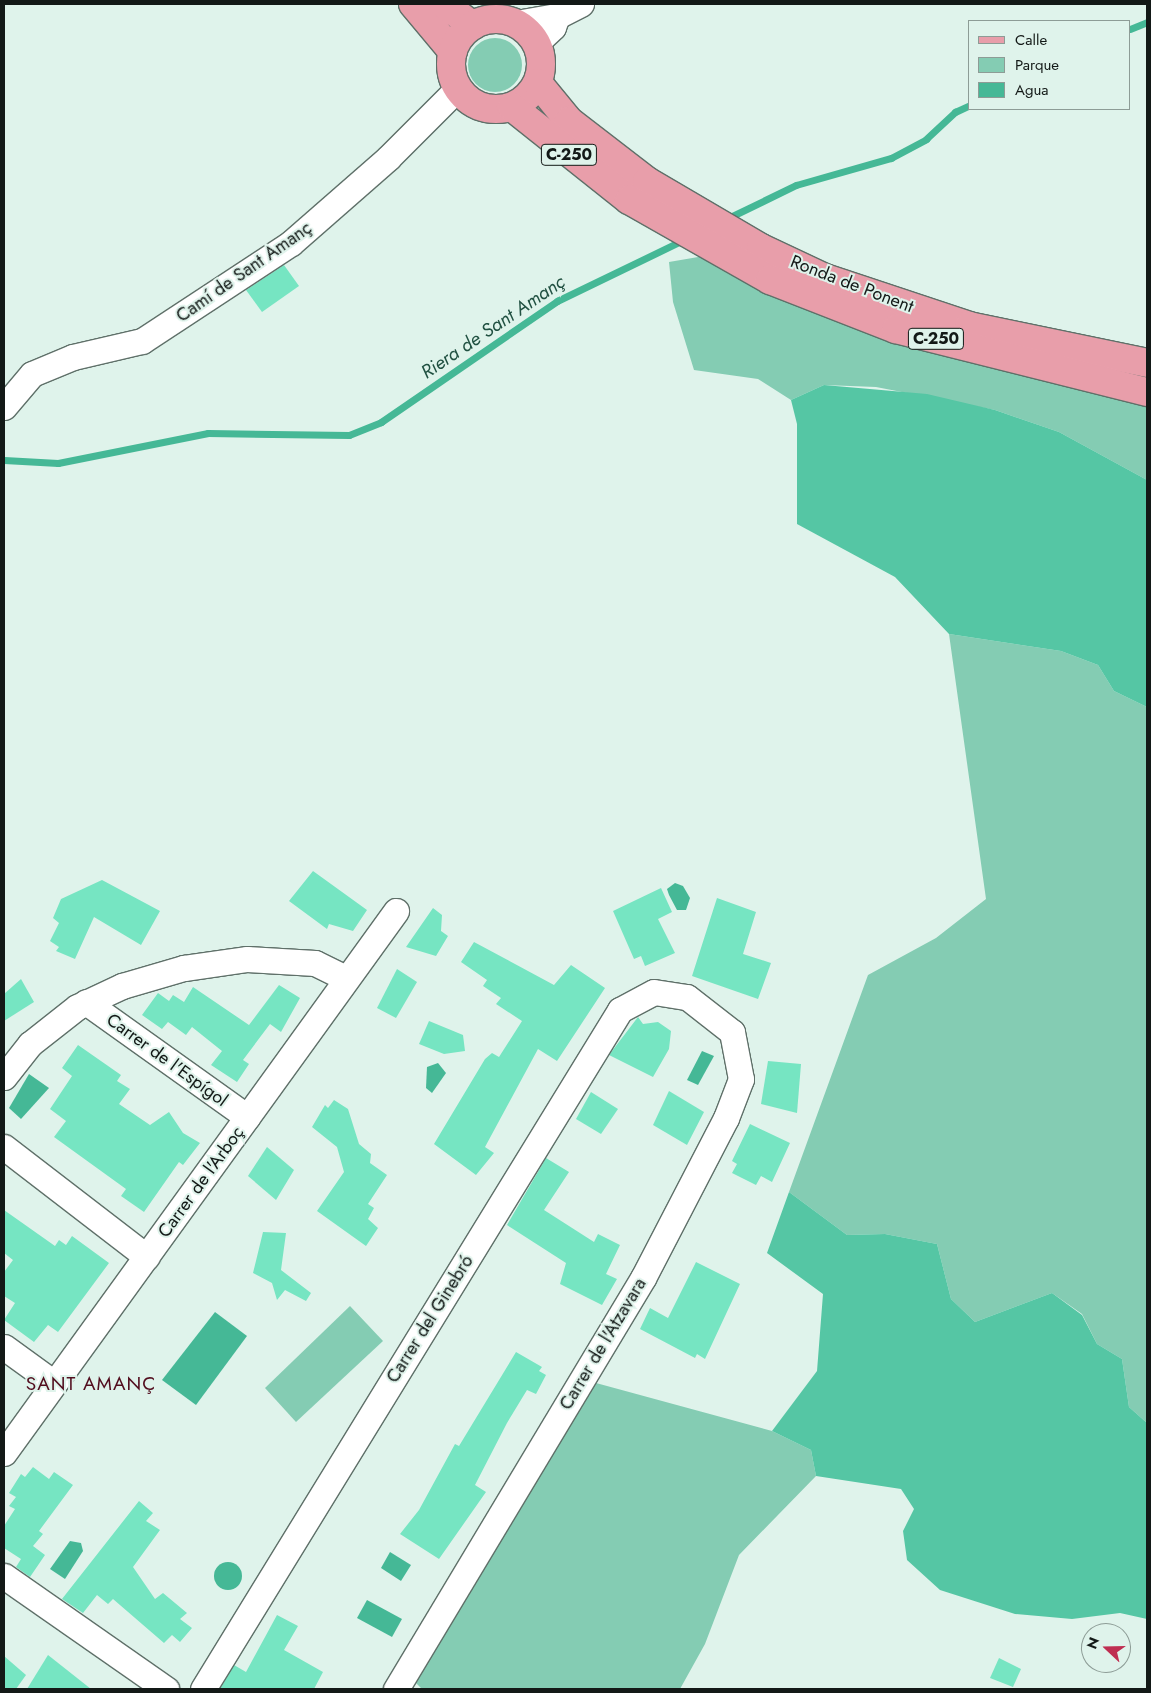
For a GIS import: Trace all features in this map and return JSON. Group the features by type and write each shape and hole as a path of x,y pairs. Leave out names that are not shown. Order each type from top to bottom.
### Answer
{"main road":[{"path":"413,4 453,52"},
{"path":"444,4 472,26"},
{"path":"494,19 516,23 536,43 542,62 538,83 527,98 512,107 481,107 458,88 452,71 453,52 472,26 494,19"},
{"name":"Ronda de Ponent","path":"538,83 569,121 647,181 762,248 825,278 969,326 1147,363"},
{"name":"C-250","path":"512,107 629,200 770,280 896,329 1147,392"}],"street":[{"path":"516,23 557,16 581,4"},
{"path":"536,43 553,28 557,16"},
{"name":"Camí de Sant Amanç","path":"4,407 32,374 72,357 142,341 283,249 388,158 458,88"},
{"name":"Carrer de l'Arboç","path":"4,1453 396,911"},
{"path":"4,1078 30,1044 86,1002 122,986 184,968 247,959 315,963 346,978"},
{"name":"Carrer del Ginebró","path":"203,1689 620,1010 654,992 687,997"},
{"name":"Carrer de l'Atzavara","path":"396,1689 643,1278 726,1118 741,1079 732,1032 687,997"},
{"name":"Carrer de l'Espígol","path":"86,1002 247,1117"},
{"path":"4,1147 147,1257"},
{"path":"4,1347 54,1384"},
{"path":"4,1576 166,1689"}],"green space":[{"path":"495,38 505,40 514,46 520,55 522,65 520,75 514,84 505,90 495,92 485,90 476,84 470,75 468,65 470,55 476,46 485,40"},
{"path":"704,256 1135,397 1147,408 1147,480 1059,432 995,410 876,387 824,385 791,400 758,379 694,370 673,302 669,262"},
{"path":"949,634 1061,651 1098,665 1114,691 1147,707 1147,1423 1129,1407 1122,1359 1097,1344 1082,1314 1052,1293 975,1322 951,1299 937,1244 885,1234 847,1235 789,1192 868,975 936,938 986,899"},
{"path":"350,1306 383,1341 296,1422 265,1388"},
{"path":"596,1383 772,1431 811,1450 816,1476 739,1555 705,1644 680,1689 422,1689 415,1682"}],"shaded area":[{"path":"824,385 927,394 995,410 1059,432 1147,480 1147,707 1114,691 1098,665 1061,651 949,634 895,577 797,524 797,424 791,400"},
{"path":"789,1192 847,1235 885,1234 937,1244 951,1299 975,1322 1052,1293 1082,1315 1097,1344 1122,1359 1129,1407 1147,1423 1147,1619 1120,1613 1072,1619 1015,1614 940,1590 907,1560 903,1531 914,1509 901,1489 816,1476 811,1450 772,1431 817,1371 823,1294 767,1253"}],"water":[{"path":"675,883 683,886 690,898 686,910 677,910 669,895 667,889"},
{"path":"702,1051 714,1056 698,1085 687,1080"},
{"path":"438,1063 446,1073 432,1093 426,1088 427,1067"},
{"path":"29,1074 49,1088 21,1119 9,1108"},
{"path":"215,1312 247,1336 196,1405 162,1380"},
{"path":"70,1541 81,1543 83,1551 65,1579 50,1569"},
{"path":"390,1552 411,1565 401,1581 381,1568"},
{"path":"228,1562 238,1566 242,1576 238,1586 228,1590 218,1586 214,1576 218,1566"},
{"path":"367,1600 402,1619 392,1637 357,1618"}],"building":[{"path":"284,265 299,286 262,312 246,290"},
{"path":"313,871 367,910 353,931 329,924 327,929 289,901"},
{"path":"102,880 160,911 141,945 94,917 75,959 56,951 59,947 50,941 59,923 53,918 61,899"},
{"path":"661,888 672,912 658,919 675,953 645,966 641,956 634,959 613,911"},
{"path":"717,898 756,912 743,954 771,963 758,999 692,976"},
{"path":"433,908 442,915 441,931 448,936 436,956 406,947"},
{"path":"474,942 554,985 571,965 605,988 557,1061 538,1049 485,1147 494,1153 476,1175 434,1144 485,1059 492,1053 499,1057 522,1021 496,1004 501,998 483,986 487,980 461,962"},
{"path":"397,969 417,982 396,1018 377,1008"},
{"path":"21,979 34,1002 4,1021 4,994"},
{"path":"279,985 300,998 281,1032 270,1024 243,1060 249,1064 237,1082 211,1065 222,1051 192,1027 186,1035 168,1022 162,1029 142,1015 158,993 169,1001 173,995 184,1002 193,987 249,1025"},
{"path":"638,1017 643,1024 658,1022 671,1031 669,1049 653,1077 609,1055"},
{"path":"429,1021 463,1035 465,1051 444,1054 419,1044"},
{"path":"78,1045 121,1075 117,1081 130,1089 119,1104 150,1125 169,1112 183,1133 200,1143 183,1165 179,1162 144,1212 121,1196 126,1189 54,1137 66,1121 50,1109 72,1076 62,1068"},
{"path":"768,1061 801,1064 797,1113 761,1104"},
{"path":"669,1091 704,1112 687,1145 653,1125"},
{"path":"591,1092 618,1109 601,1134 576,1119"},
{"path":"334,1100 348,1109 359,1144 371,1154 370,1163 387,1175 368,1204 374,1208 368,1219 378,1228 366,1246 317,1211 344,1172 337,1147 312,1127 325,1105 328,1108"},
{"path":"750,1124 790,1143 772,1182 761,1176 756,1185 732,1173 737,1164 732,1161"},
{"path":"267,1147 294,1170 276,1200 248,1176"},
{"path":"546,1158 569,1172 544,1210 594,1242 598,1234 620,1245 606,1274 617,1279 602,1305 560,1284 566,1263 507,1225"},
{"path":"4,1210 55,1246 59,1240 66,1245 72,1236 109,1263 58,1332 48,1325 34,1342 4,1320 15,1303 4,1296 4,1272 13,1260 4,1253"},
{"path":"263,1232 286,1233 281,1270 311,1293 306,1301 285,1290 277,1300 272,1283 253,1273"},
{"path":"696,1262 740,1284 705,1359 697,1354 695,1358 640,1329 650,1308 668,1318"},
{"path":"516,1352 542,1367 539,1371 546,1375 536,1394 527,1390 507,1423 475,1485 486,1492 439,1559 400,1534 419,1510 455,1444 459,1446"},
{"path":"33,1467 49,1479 54,1472 73,1485 39,1531 43,1534 33,1546 45,1555 30,1577 16,1567 21,1559 4,1548 4,1526 15,1509 9,1506 16,1497 9,1493 21,1474 25,1477"},
{"path":"139,1501 153,1513 146,1521 160,1530 133,1567 155,1599 163,1593 187,1613 180,1619 192,1628 180,1642 172,1635 164,1643 113,1599 108,1604 97,1595 83,1613 62,1599"},
{"path":"277,1615 298,1626 284,1650 323,1672 314,1689 220,1689 234,1665 246,1672"},
{"path":"48,1655 91,1689 27,1689"},
{"path":"4,1656 26,1675 16,1689 4,1689"},
{"path":"999,1658 1021,1669 1013,1687 990,1678"}],"waterway":[{"name":"Riera de Sant Amanç","path":"1131,29 1147,22"},
{"name":"Riera de Sant Amanç","path":"726,219 796,185 891,158 926,139 955,112 968,106"},
{"name":"Riera de Sant Amanç","path":"4,460 58,463 208,433 349,435 381,422 557,301 685,239"}],"district":[{"name":"SANT AMANÇ","path":"91,1384"}]}
